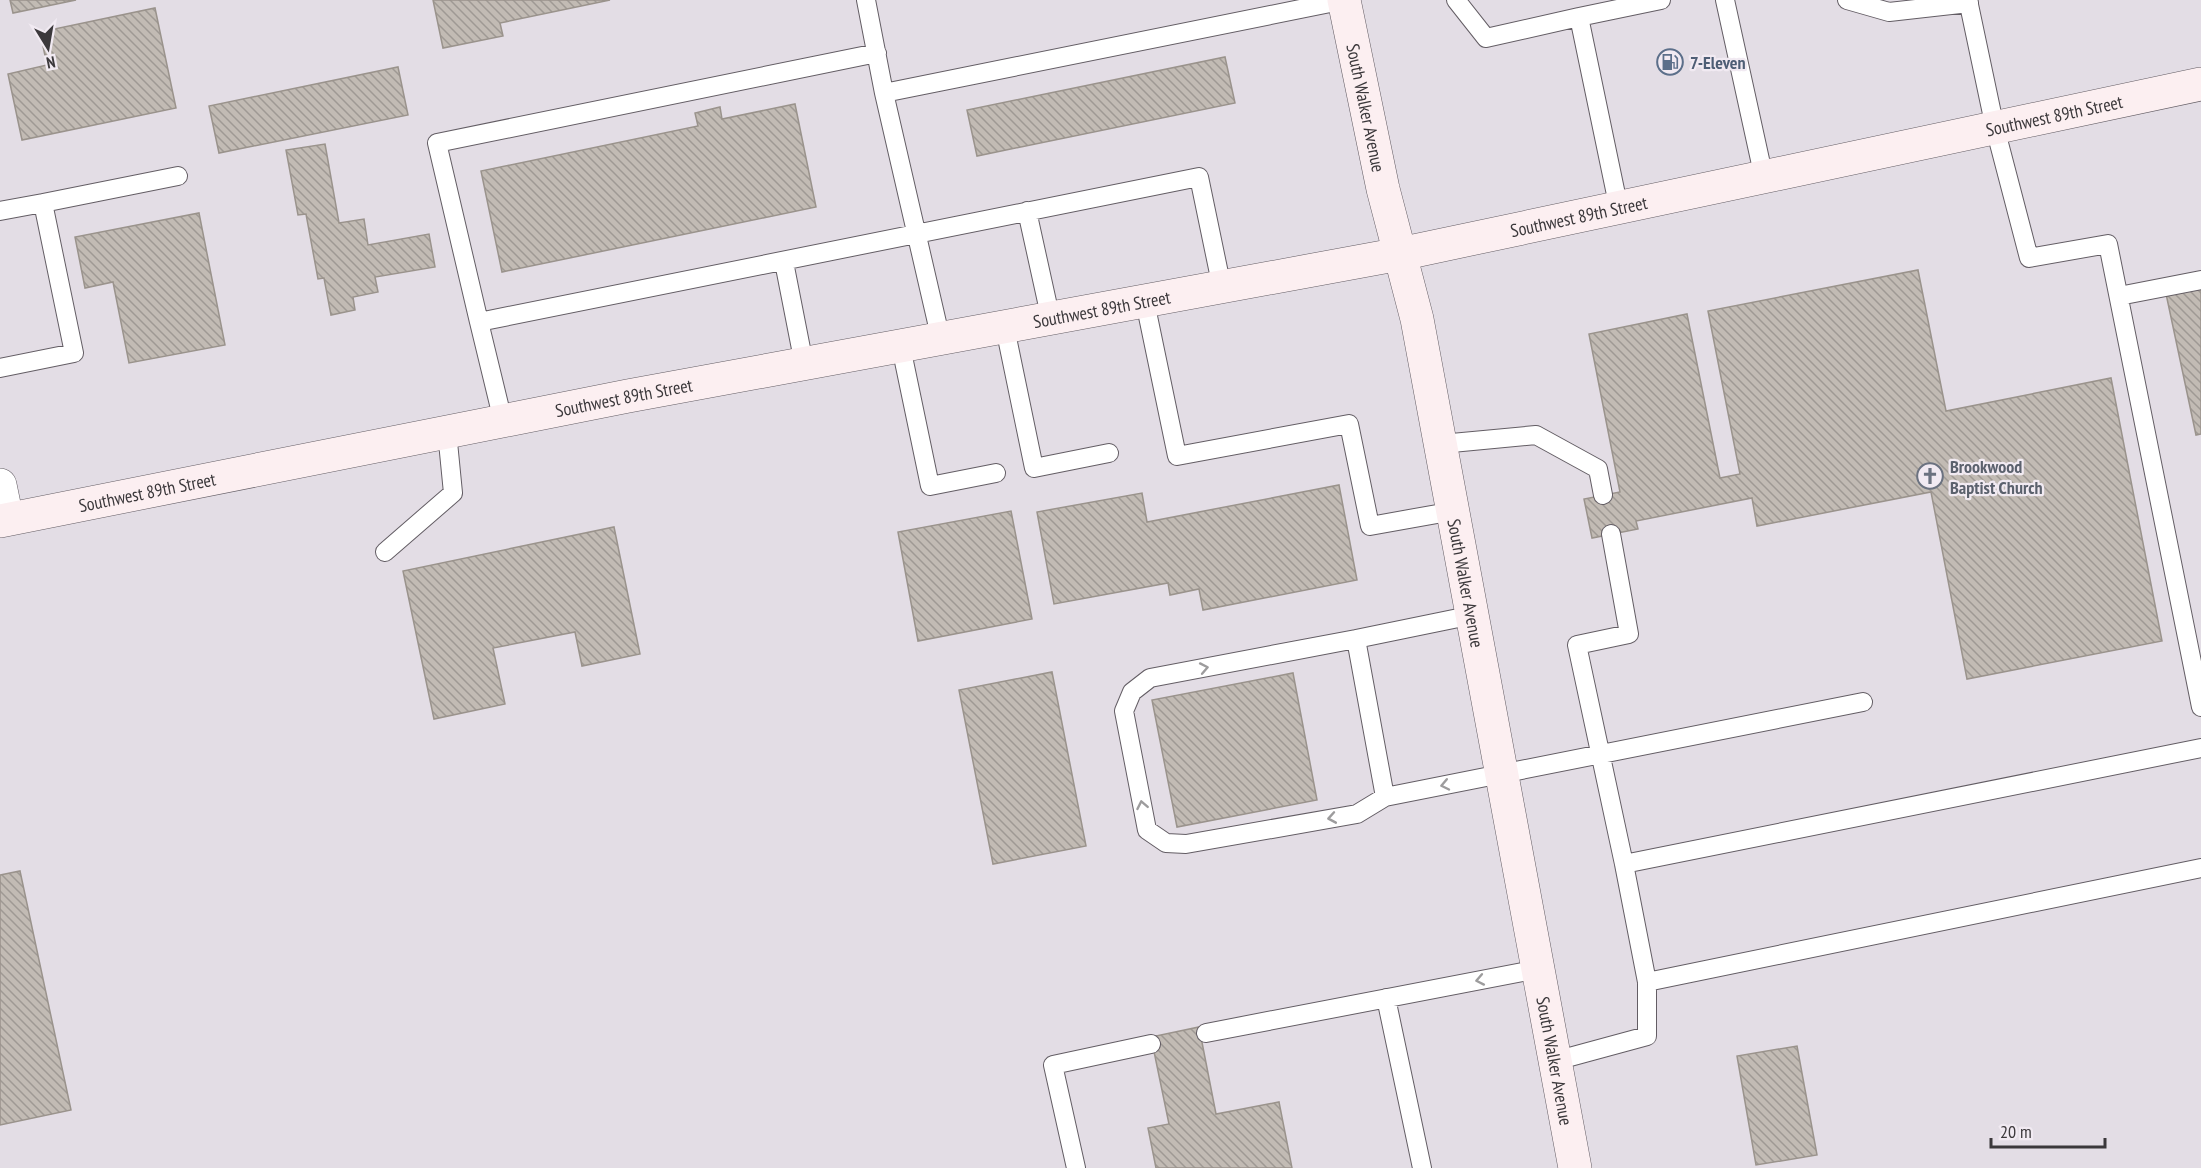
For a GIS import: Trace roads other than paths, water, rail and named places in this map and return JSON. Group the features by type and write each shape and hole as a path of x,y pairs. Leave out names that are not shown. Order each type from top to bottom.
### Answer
{"main road":[{"name":"South Walker Avenue","path":"1344,0 1400,254 1417,319 1575,1168"},
{"name":"Southwest 89th Street","path":"4,520 503,421 1400,254 2201,84"}],"street":[{"path":"0,485 4,520"}],"lane":[{"path":"866,0 884,93 941,340"},
{"path":"884,93 1344,0"},
{"path":"1456,0 1486,38 1661,0"},
{"path":"1725,0 1764,178"},
{"path":"1847,0 1888,12 1968,2 1995,128 2029,258 2108,244 2201,707"},
{"path":"1579,17 1619,209"},
{"path":"503,421 437,143 877,53"},
{"path":"0,211 178,176"},
{"path":"479,322 1199,177 1222,288"},
{"path":"0,368 74,353 43,203"},
{"path":"1027,211 1051,320"},
{"path":"784,262 804,364"},
{"path":"2119,296 2201,280"},
{"path":"1145,302 1177,456 1349,424 1370,526 1454,511"},
{"path":"1005,328 1034,468 1109,453"},
{"path":"902,347 930,486 996,473"},
{"path":"385,552 453,493 447,432"},
{"path":"1441,444 1536,435 1598,469 1603,495"},
{"path":"1555,1062 1647,1036 1647,982 1577,645 1629,634 1611,534"},
{"path":"1473,615 1150,678 1132,692 1124,711 1147,830 1166,843 1186,844 1358,814 1385,797 1863,702"},
{"path":"1356,639 1385,797"},
{"path":"1624,864 2201,748"},
{"path":"1647,982 2201,868"},
{"path":"1206,1032 1538,969"},
{"path":"1386,998 1422,1168"},
{"path":"1076,1168 1053,1065 1152,1044"}],"place":[{"name":"7-Eleven","path":"1670,62"},
{"name":"Brookwood Baptist Church","path":"1930,476"}]}
